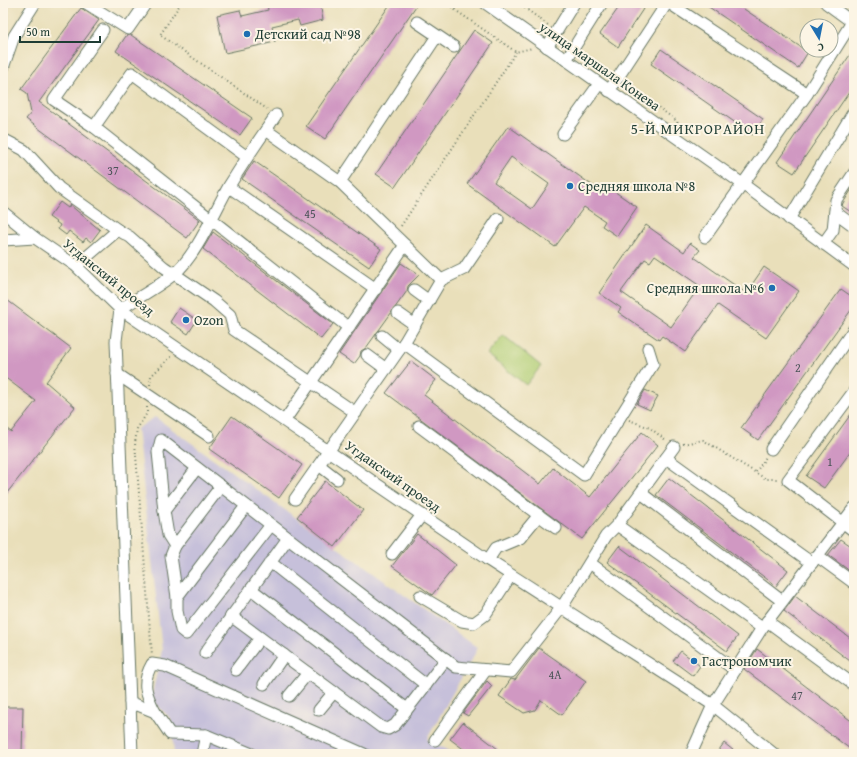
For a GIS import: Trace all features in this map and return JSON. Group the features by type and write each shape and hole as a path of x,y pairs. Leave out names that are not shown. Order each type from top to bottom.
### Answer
{"street":[{"path":"3,68 14,36 35,3"},
{"path":"86,3 128,29 146,3"},
{"name":"улица маршала Конева","path":"485,3 744,185 854,266"},
{"path":"547,47 574,3"},
{"path":"566,60 602,3"},
{"path":"609,91 668,3 807,94"},
{"path":"705,237 744,185 807,94 853,20 826,3"},
{"path":"417,22 454,47"},
{"path":"102,30 54,100 94,127 349,328"},
{"path":"340,182 437,36"},
{"path":"94,127 132,73 247,157"},
{"path":"563,134 599,84"},
{"path":"789,219 854,110"},
{"path":"132,754 116,341 120,309 174,273 186,259 212,220 247,157 276,115"},
{"path":"266,130 340,182 441,280"},
{"path":"3,139 24,150 59,188 130,237 164,267 214,301 230,315 234,330 356,413"},
{"path":"823,244 833,230 836,200 854,173"},
{"path":"229,187 376,289"},
{"name":"Угданский проезд","path":"3,212 35,238 76,266 120,309 488,560 712,705 774,754"},
{"path":"835,212 854,226"},
{"path":"295,499 402,347 441,280 464,269 498,219"},
{"path":"76,266 118,230"},
{"path":"3,240 35,238"},
{"path":"284,420 405,245"},
{"path":"414,290 429,301"},
{"path":"398,313 415,325"},
{"path":"771,449 854,328"},
{"path":"382,336 402,347 584,475 654,364 648,348"},
{"path":"367,356 386,369"},
{"path":"118,374 208,436"},
{"path":"854,391 788,480 854,531"},
{"path":"419,426 556,528"},
{"path":"175,546 168,535 164,511 158,452 161,440 456,667 511,672 562,607 606,536 617,525 674,447"},
{"path":"666,458 814,559 854,583"},
{"path":"319,466 337,479"},
{"path":"164,511 197,468"},
{"path":"221,486 175,546 171,556 180,630 186,634 271,525"},
{"path":"641,493 782,601"},
{"path":"177,596 246,506"},
{"path":"691,754 712,705 735,670 782,601 854,508"},
{"path":"392,554 422,515"},
{"path":"488,560 496,548 520,538 539,515"},
{"path":"617,525 854,685"},
{"path":"205,652 288,538"},
{"path":"270,562 426,685"},
{"path":"590,564 735,670"},
{"path":"420,596 462,621 474,623 485,615 511,575"},
{"path":"251,589 407,709"},
{"path":"232,616 381,727 388,729 395,725 446,659"},
{"path":"236,670 260,638"},
{"path":"264,684 284,655"},
{"path":"252,754 206,735 170,734 154,712 146,693 146,675 152,664 165,666 364,754"},
{"path":"436,740 486,670"},
{"path":"289,696 308,673"},
{"path":"319,710 334,692"},
{"path":"130,702 154,712"},
{"path":"202,754 206,735"}],"path":[{"path":"182,3 160,35 276,115"},
{"path":"445,3 516,52"},
{"path":"394,236 516,52 531,49 549,25 518,3"},
{"path":"152,664 135,443 137,429 147,413 151,376 165,361 181,350"},
{"path":"620,417 650,428 674,447 703,440 766,479 788,480"},
{"path":"756,472 771,449"}],"shaded area":[{"path":"155,417 478,648 427,739 454,754 174,754 171,719 151,699 162,650 137,429"}],"green space":[{"path":"503,335 541,366 526,385 487,354"}],"building":[{"name":"Детский сад №98","path":"267,3 320,3 323,20 300,26 298,20 272,26 275,42 225,53 217,15 240,10 242,16 268,10"},
{"path":"391,3 418,3 325,139 306,126"},
{"path":"622,3 647,3 618,47 600,34"},
{"path":"703,3 735,3 799,46 799,58 804,58 798,68"},
{"path":"81,8 99,20 39,102 200,220 187,238 26,119 31,113 27,93 21,89"},
{"path":"474,30 493,43 395,187 376,174"},
{"path":"131,35 252,118 240,135 116,51 126,36"},
{"path":"661,49 763,119 753,135 651,64"},
{"path":"854,49 854,85 794,173 777,162"},
{"name":"Средняя школа №8","path":"508,126 606,195 611,189 637,207 617,236 602,226 605,221 584,207 555,247 467,184","holes":["511,157 549,184 532,209 494,182"]},
{"path":"254,161 381,249 369,267 242,179"},
{"path":"854,186 854,214 842,206"},
{"path":"60,202 68,208 70,205 100,230 91,242 86,238 83,242 69,231 66,235 58,229 60,225 49,217"},
{"name":"Средняя школа №6","path":"646,225 684,252 690,243 700,250 694,257 746,293 764,267 799,291 766,338 718,305 685,352 662,336 659,340 618,312 621,308 599,293","holes":["655,255 700,286 671,327 621,292 645,259 650,262"]},
{"path":"213,232 333,324 321,339 203,249"},
{"path":"401,263 419,275 408,286 407,291 366,348 361,351 360,356 354,364 339,354"},
{"path":"841,289 854,298 854,306 758,440 741,428"},
{"path":"3,297 71,348 46,382 75,407 3,498 3,426 11,432 36,401 3,376"},
{"path":"179,308 197,320 188,334 170,322"},
{"path":"411,361 436,380 424,395 540,484 553,468 590,497 642,432 658,445 582,539 386,393"},
{"path":"645,390 658,396 650,410 637,404"},
{"path":"854,410 854,447 824,488 806,476"},
{"path":"232,416 302,465 279,498 209,449"},
{"path":"669,478 788,570 776,586 656,495"},
{"path":"325,481 363,510 335,547 297,517"},
{"path":"417,534 456,565 432,595 392,566"},
{"path":"841,539 854,548 854,574 828,555"},
{"path":"619,546 738,636 727,651 607,562"},
{"path":"795,596 854,641 854,664 784,611"},
{"path":"539,648 586,681 562,715 541,700 535,710 524,713 499,696 511,679 515,680"},
{"path":"757,649 854,723 854,752 744,669"},
{"path":"681,651 700,666 693,676 673,661"},
{"path":"487,681 492,686 468,716 463,713"},
{"path":"3,707 23,707 22,754 3,754"},
{"path":"463,722 498,749 494,754 470,754 450,739"},
{"path":"724,743 738,754 716,754"}],"place":[{"name":"Детский сад №98","path":"247,34"},
{"name":"Средняя школа №8","path":"570,186"},
{"name":"Средняя школа №6","path":"772,288"},
{"name":"Ozon","path":"186,320"},
{"name":"Гастрономчик","path":"694,661"}],"district":[{"name":"5-Й МИКРОРАЙОН","path":"698,128"}]}
